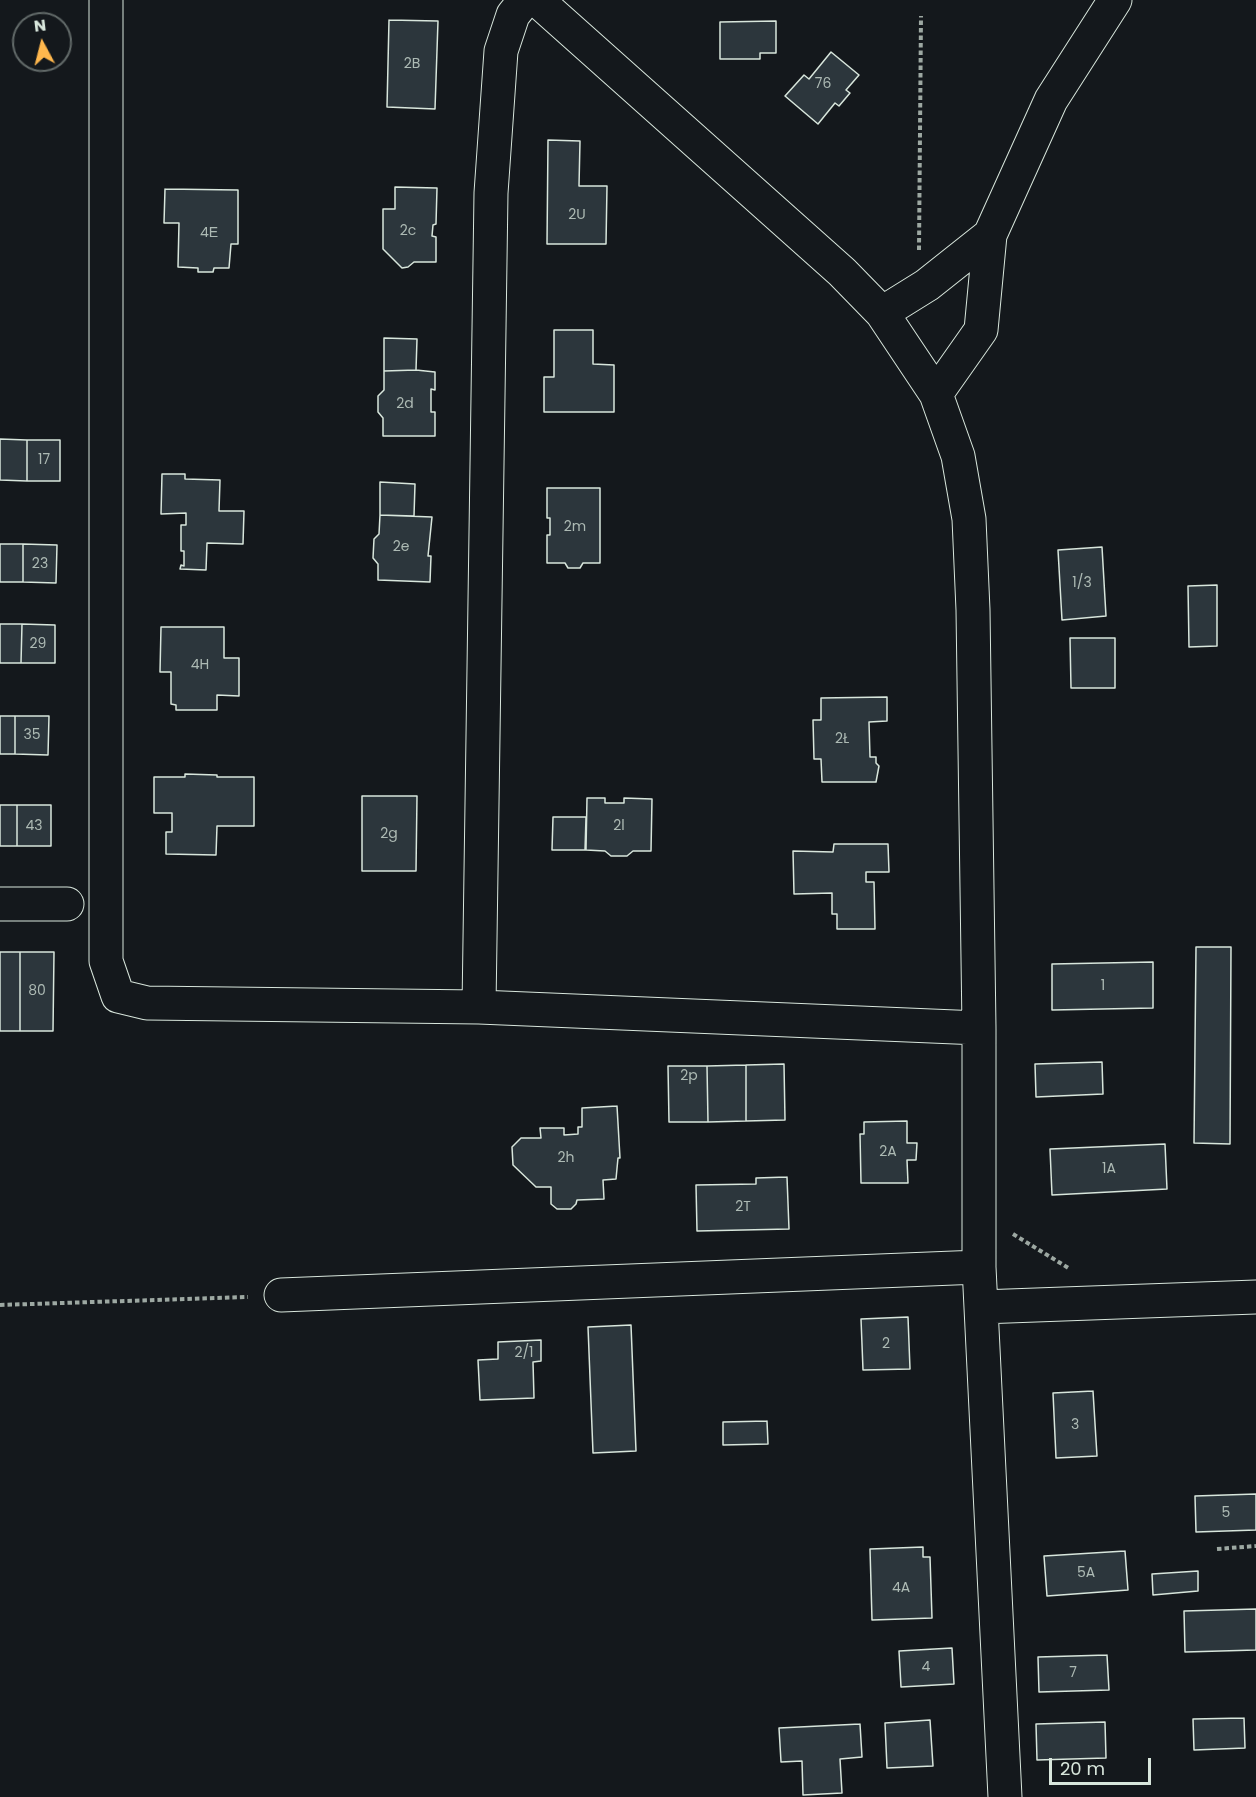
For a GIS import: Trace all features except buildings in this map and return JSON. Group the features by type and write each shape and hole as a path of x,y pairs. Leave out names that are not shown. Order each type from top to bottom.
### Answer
{"street":[{"path":"106,0 106,962 118,996 147,1003 479,1007 979,1028"},
{"path":"479,1007 491,193 501,51 513,15 525,0"},
{"path":"537,0 842,272 882,313 936,393 958,456 969,519 973,610 981,1307 1005,1797"},
{"path":"936,393 981,330 990,235 1051,100 1115,0"},
{"path":"882,313 918,290 990,235"},
{"path":"0,904 67,904"},
{"path":"281,1296 980,1267"},
{"path":"981,1307 1256,1297"}],"path":[{"path":"918,290 921,16"},
{"path":"979,1213 1079,1274 1081,1304"},
{"path":"0,1305 281,1296"},
{"path":"1216,1549 1256,1546"}]}
